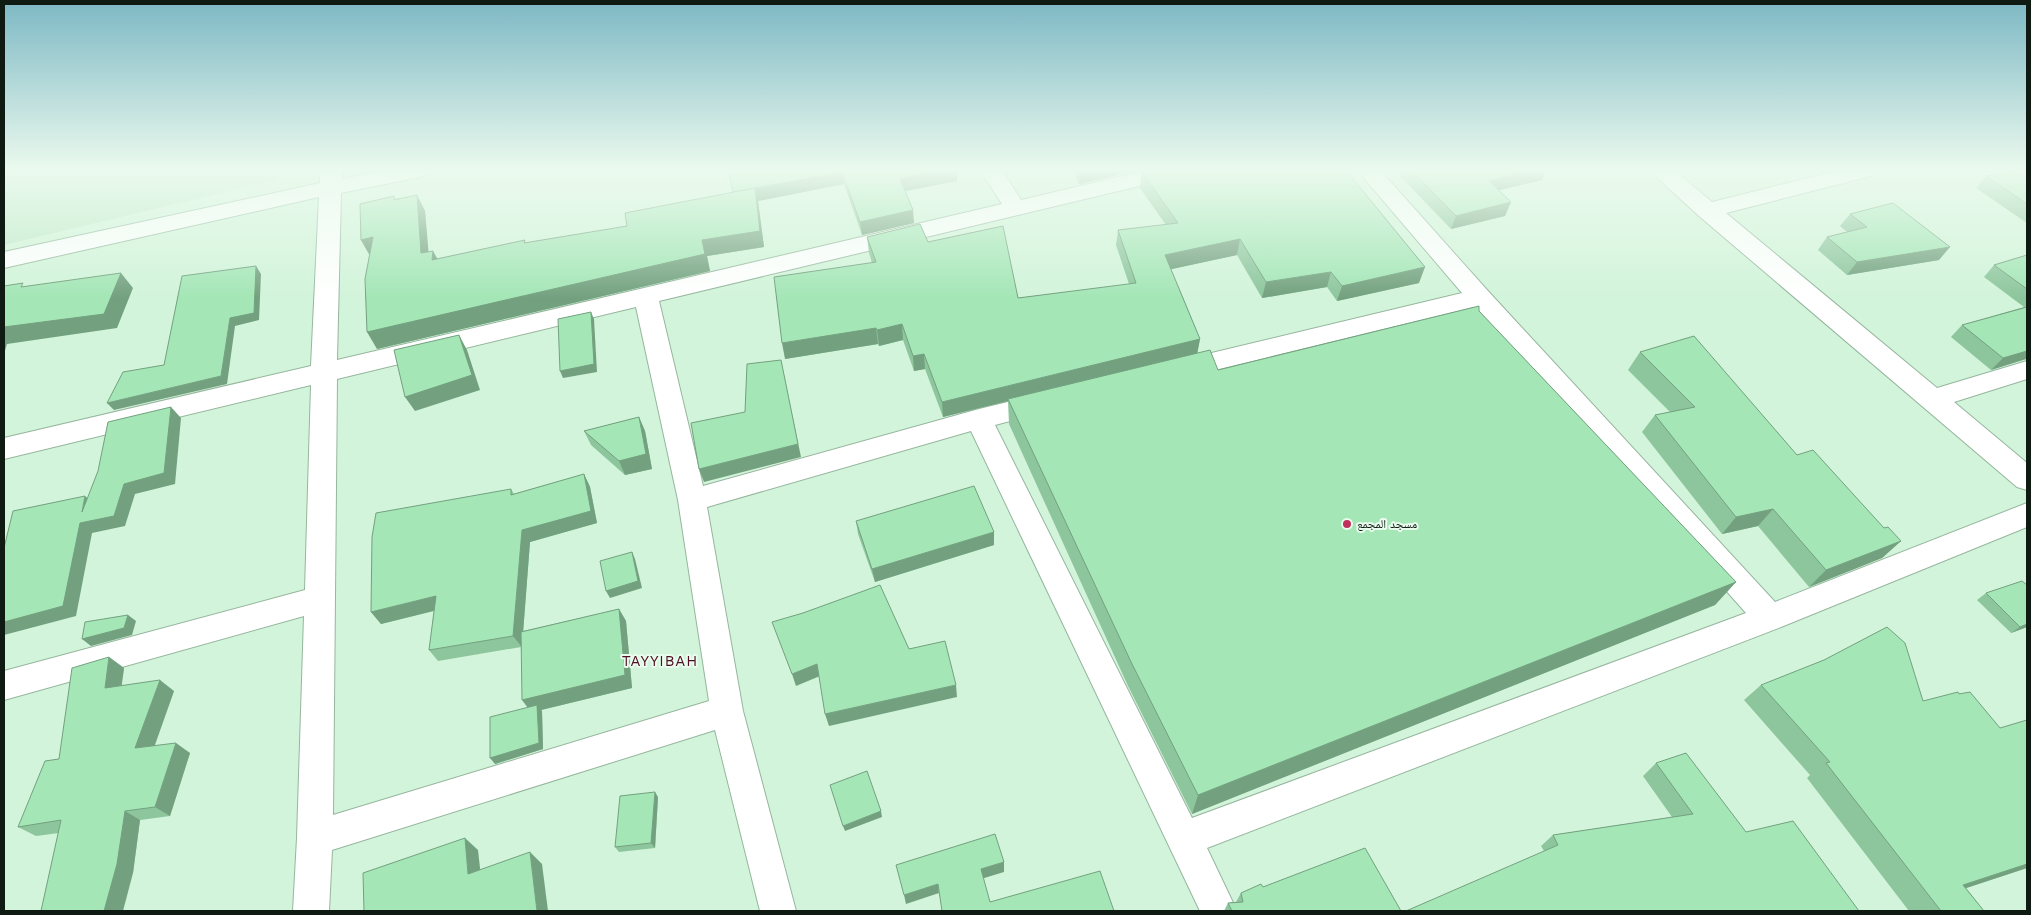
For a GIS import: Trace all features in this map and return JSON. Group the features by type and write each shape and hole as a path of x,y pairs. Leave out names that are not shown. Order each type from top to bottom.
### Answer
{"street":[{"path":"4,260 195,213"},
{"path":"311,911 315,838 324,373 330,213"},
{"path":"4,448 996,213"},
{"path":"1405,213 1479,297 1770,618"},
{"path":"1709,213 2027,479"},
{"path":"646,297 692,500 727,711 778,911"},
{"path":"1152,377 1479,297"},
{"path":"1933,399 2027,370"},
{"path":"692,500 979,419 1066,398"},
{"path":"979,419 1219,911"},
{"path":"1184,839 1770,618 2027,515"},
{"path":"4,685 320,599"},
{"path":"315,838 727,711"}],"shaded area":[{"path":"4,213 139,213 4,245"}],"building":[{"path":"360,213 418,213 421,253 433,251 432,260 525,240 524,243 627,226 625,213 758,213 760,231 702,240 705,254 367,332 365,279 373,237 361,240"},
{"path":"857,213 901,213 860,222"},
{"path":"1171,213 1381,213 1425,267 1342,286 1331,272 1266,282 1240,239 1165,255 1200,339 942,402 924,354 913,356 902,324 877,330 876,328 782,343 774,277 876,262 867,237 920,224 928,242 1003,226 1018,298 1136,283 1118,230 1178,223"},
{"path":"1453,213 1469,213 1456,216"},
{"path":"1906,213 1950,247 1857,262 1827,237 1867,227 1850,214"},
{"path":"2027,255 2027,289 1994,265"},
{"path":"256,266 254,313 230,318 221,376 107,403 123,372 164,365 182,276"},
{"path":"121,273 104,314 4,327 4,286 23,283 21,287"},
{"name":"مسجد المجمع","path":"1479,306 1479,311 1736,582 1198,795 1132,664 1008,399 1210,350 1218,370"},
{"path":"2027,307 2027,351 2003,358 1962,325"},
{"path":"591,312 594,364 560,371 558,319"},
{"path":"459,335 472,375 405,397 394,350"},
{"path":"1694,336 1797,455 1813,450 1884,528 1888,527 1901,541 1826,570 1773,509 1736,517 1655,415 1695,407 1640,352"},
{"path":"781,360 798,444 699,469 691,423 745,412 747,364"},
{"path":"171,407 164,473 124,484 114,516 80,523 63,606 4,622 4,548 13,511 85,496 82,512 98,471 108,422"},
{"path":"639,417 646,454 619,461 584,431"},
{"path":"584,474 591,511 522,530 513,636 429,650 436,596 371,612 372,537 376,513 511,489 511,495"},
{"path":"974,486 994,532 872,569 856,521"},
{"path":"632,552 638,581 606,591 600,561"},
{"path":"2022,581 2027,585 2027,624 2020,627 1986,593"},
{"path":"880,585 909,649 945,641 956,685 825,714 817,664 792,674 772,622 803,613"},
{"path":"619,609 625,675 522,700 521,632"},
{"path":"128,615 124,628 82,639 85,622"},
{"path":"1887,627 1905,643 1923,701 1958,692 1959,694 1970,692 2000,728 2027,720 2027,864 1963,885 1984,911 1941,911 1826,763 1830,762 1761,685 1824,660"},
{"path":"109,657 105,688 160,680 135,748 176,743 155,807 125,811 117,864 104,911 41,911 61,820 18,827 45,761 59,759 72,668"},
{"path":"537,705 539,743 490,758 490,717"},
{"path":"1686,753 1746,832 1793,821 1859,911 1406,911 1558,845 1553,835 1693,814 1656,763"},
{"path":"867,771 881,811 843,826 830,785"},
{"path":"655,792 651,843 615,847 620,796"},
{"path":"995,834 1004,862 981,869 990,902 1100,871 1114,911 942,911 938,884 904,895 896,865"},
{"path":"465,838 468,874 530,852 537,911 364,911 363,873"},
{"path":"1365,848 1401,911 1232,911 1228,903 1243,902 1241,893 1261,884 1263,887"}],"place":[{"name":"مسجد المجمع","path":"1347,524"}],"district":[{"name":"TAYYIBAH","path":"660,661"}]}
